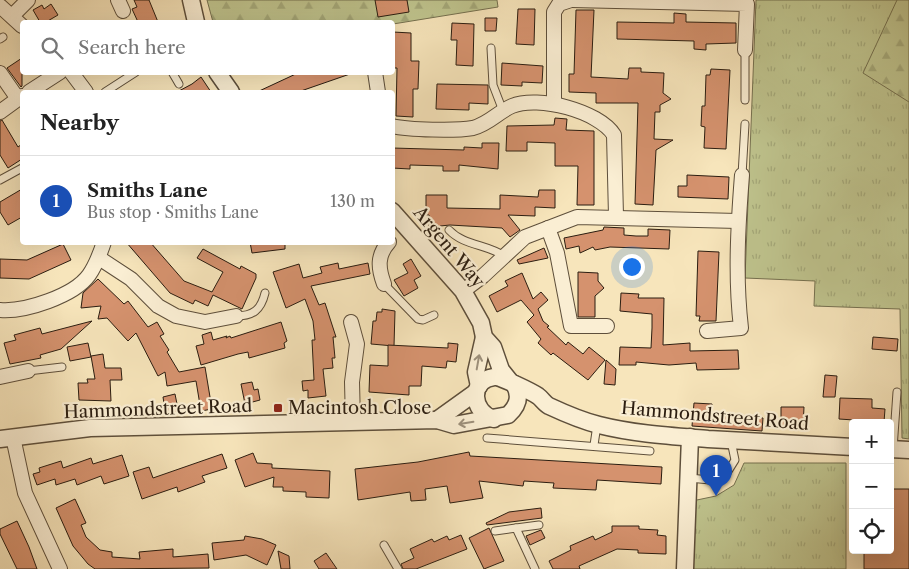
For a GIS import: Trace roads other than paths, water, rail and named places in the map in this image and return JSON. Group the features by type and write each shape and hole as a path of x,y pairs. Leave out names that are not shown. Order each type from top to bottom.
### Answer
{"street":[{"path":"12,16 28,0"},
{"path":"191,0 196,20"},
{"path":"554,103 554,12 559,4 571,0 746,4 746,50"},
{"path":"0,6 20,24"},
{"path":"0,73 20,93"},
{"path":"32,90 55,75"},
{"path":"73,75 84,90"},
{"path":"219,75 230,90"},
{"path":"375,75 378,90"},
{"path":"0,112 20,98"},
{"path":"395,126 464,129 482,125 503,111 520,104 554,103 583,114 606,126 614,135 616,216"},
{"path":"707,331 741,328 738,300 738,221 742,175"},
{"name":"Argent Way","path":"395,214 463,291 481,323 484,337 492,347 501,370 511,382"},
{"path":"463,291 484,276 525,237 577,217 616,216 738,221"},
{"path":"395,236 406,225"},
{"path":"548,228 557,253 571,326 606,326"},
{"path":"0,310 28,308 68,291 89,276 99,258 103,245"},
{"path":"384,284 379,258 386,245"},
{"path":"99,258 131,279 158,306 176,316 205,322 236,316"},
{"path":"351,322 357,344 352,382 353,422"},
{"path":"484,337 476,372 477,406 487,417 494,419"},
{"path":"0,377 28,371"},
{"name":"Hammondstreet Road","path":"437,420 478,389 490,377 496,376 538,396 547,405 597,424 652,435 849,447"},
{"path":"511,382 518,397 514,410"},
{"name":"Hammondstreet Road","path":"6,438 90,428 437,420 454,425 494,419 508,415 514,410 547,405"},
{"path":"685,569 690,437"},
{"path":"6,438 25,493 60,569"}],"lane":[{"path":"491,48 493,85 503,111"},
{"path":"745,100 746,50"},
{"path":"108,90 131,75"},
{"path":"174,75 179,84"},
{"path":"742,175 745,124"},
{"path":"0,180 20,169"},
{"path":"450,230 457,238 494,249 504,256"},
{"path":"384,284 418,319 423,320 434,315"},
{"path":"236,316 249,315 257,311 263,303 265,294"},
{"path":"28,371 62,367"},
{"path":"897,392 897,450"},
{"path":"594,445 597,424"},
{"path":"487,438 594,445 650,451"},
{"path":"689,478 710,480 725,476 734,460 731,440"},
{"path":"495,531 539,524"},
{"path":"516,528 535,569"},
{"path":"384,545 398,569"}],"place":[{"name":"Macintosh Close","path":"278,408"},
{"name":"Smiths Lane","path":"716,496"}]}
